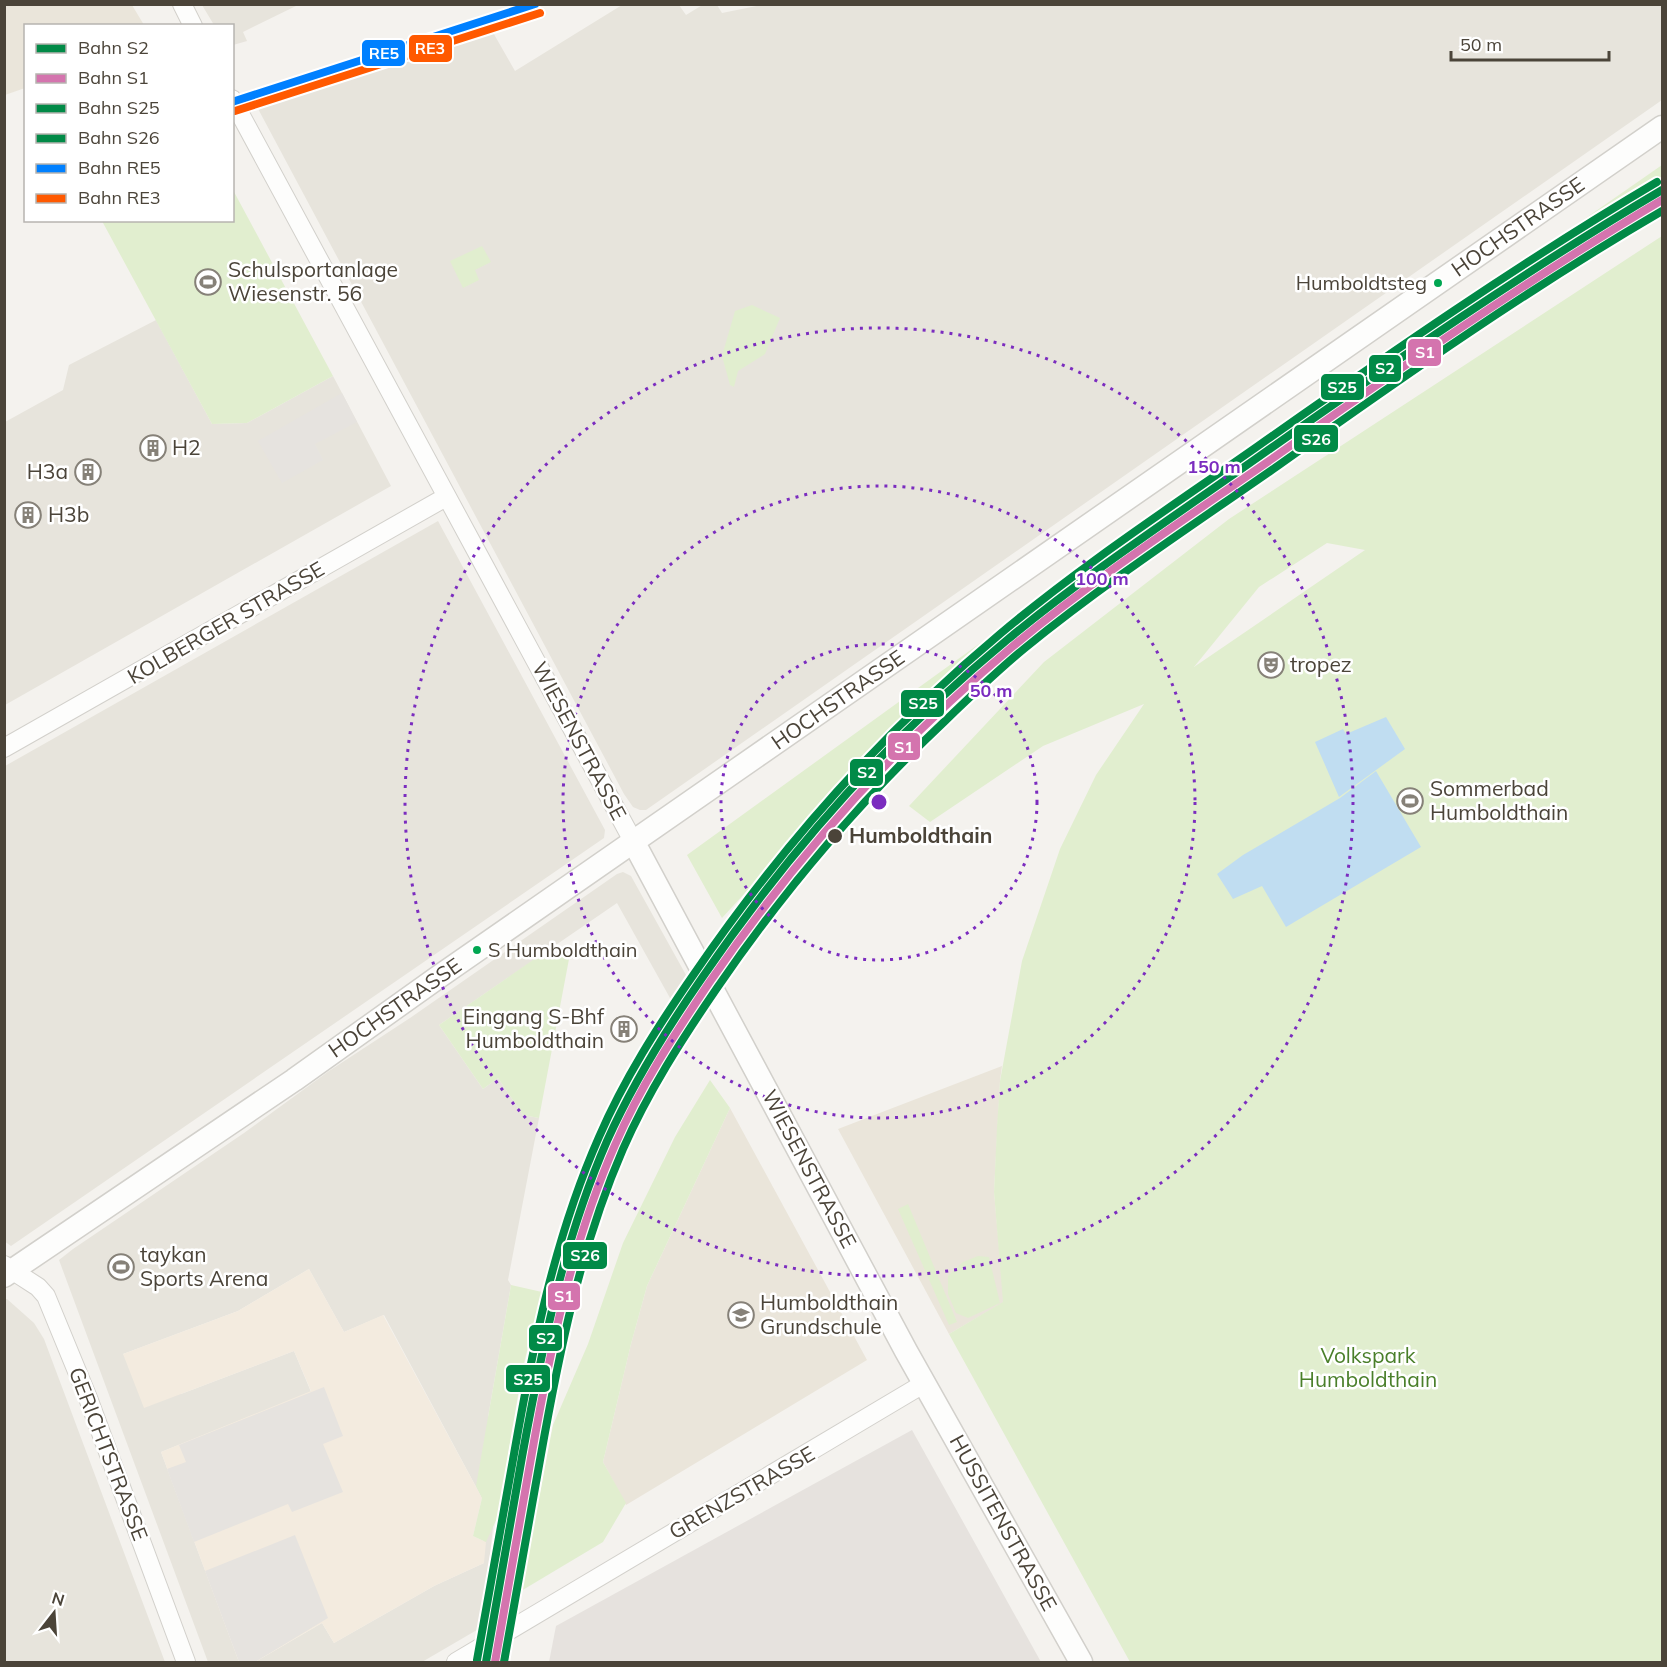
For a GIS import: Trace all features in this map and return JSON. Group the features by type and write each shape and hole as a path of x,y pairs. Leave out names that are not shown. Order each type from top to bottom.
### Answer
{"street":[{"path":"182,4 192,24"},
{"name":"WIESENSTRASSE","path":"234,103 925,1383"},
{"name":"HOCHSTRASSE","path":"7,1270 294,1080 1662,126"},
{"name":"KOLBERGER STRASSE","path":"4,748 446,497"},
{"name":"GERICHTSTRASSE","path":"7,1270 38,1287 46,1296 88,1398 186,1662"},
{"name":"GRENZSTRASSE","path":"461,1660 925,1383"},
{"name":"HUSSITENSTRASSE","path":"925,1383 1081,1662"}],"shaded area":[{"path":"5,4 132,5 143,24 24,24 24,88 5,95"},
{"path":"704,4 717,5 722,13 767,4 1662,5 1662,100 646,810 640,810 633,807 624,794 256,105 328,81 333,84 341,78 491,29 515,71 622,5 679,5 686,15"},
{"path":"202,5 298,5 243,32 247,41 234,45 234,24 213,24"},
{"path":"156,320 212,424 247,423 333,376 391,486 5,705 5,422 63,390 69,365"},
{"path":"342,393 357,422 315,444 323,460 282,483 258,441"},
{"path":"438,521 605,830 604,838 11,1246 4,1241 5,766"},
{"path":"623,872 631,876 686,975 672,998 617,903 439,1025 483,1089 498,1078 523,1115 539,1118 508,1280 511,1285 488,1417 494,1518 482,1627 422,1662 255,1662 322,1623 334,1643 434,1586 484,1563 482,1498 384,1315 344,1332 309,1269 238,1311 123,1354 181,1394 294,1351 311,1392 161,1452 239,1662 208,1662 59,1260 244,1133 329,1071"},
{"name":"Humboldthain Grundschule","path":"1002,1066 994,1192 1004,1302 949,1334 838,1129"},
{"name":"Humboldthain Grundschule","path":"730,1108 867,1360 626,1505 603,1462 631,1344 647,1286"},
{"path":"309,1269 344,1332 383,1315 482,1498 473,1536 486,1542 484,1563 434,1586 334,1643 322,1623 255,1662 239,1662 161,1452 311,1391 294,1351 144,1408 123,1354 238,1311"},
{"path":"5,1299 34,1323 44,1339 165,1662 5,1662"},
{"path":"324,1387 343,1436 323,1444 343,1492 292,1512 288,1504 194,1542 167,1469 186,1462 179,1445"},
{"path":"912,1430 1041,1662 549,1662 556,1626"},
{"path":"295,1535 328,1618 255,1662 239,1662 205,1571"}],"green space":[{"path":"1662,165 1662,178 1567,235 1325,399"},
{"name":"Schulsportanlage Wiesenstr. 56","path":"234,192 333,376 247,423 212,424 103,222 234,222"},
{"name":"Volkspark Humboldthain","path":"1662,236 1662,1662 1130,1662 949,1334 1003,1302 994,1192 997,1127 1000,1081 1022,961 1060,849 1096,775 1144,704 1043,746 930,822 909,806 1044,662 1229,519","holes":["1327,543 1365,550 1194,667 1259,587"]},
{"path":"482,246 491,262 475,270 479,280 463,288 450,261"},
{"path":"752,305 780,318 765,354 738,371 734,387 730,385 722,356 735,311"},
{"path":"1306,413 964,666 864,763 722,918 687,855 1113,547"},
{"path":"546,951 569,959 539,1118 523,1115 498,1078 483,1089 439,1025"},
{"path":"710,1080 730,1108 647,1286 603,1462 626,1503 603,1542 521,1591 553,1425 588,1344 623,1243 675,1137"},
{"path":"908,1204 957,1322 949,1325 898,1209"},
{"path":"978,1256 989,1257 1000,1303 968,1318 956,1313 948,1294 948,1276 963,1262"},
{"path":"511,1285 542,1292 522,1371 498,1516 486,1542 473,1536 482,1498 476,1486"}],"water":[{"path":"1386,717 1405,749 1339,797 1315,742 1343,729 1346,734"},
{"path":"1376,771 1421,847 1286,927 1262,886 1233,899 1217,874 1243,855 1340,798"}],"rail line":[{"name":"RE5","path":"234,101 535,4"},
{"name":"RE3","path":"235,111 540,13"},
{"name":"S25","path":"477,1660 537,1333 557,1254 583,1175 619,1094 642,1053 694,974 762,882 798,837 874,751 957,672 1031,609 1127,537 1406,343 1555,244 1657,182"},
{"name":"S2","path":"486,1662 546,1336 566,1257 592,1179 617,1119 651,1057 702,978 769,886 805,841 882,756 964,677 1038,615 1134,544 1411,351 1560,252 1662,190"},
{"name":"S1","path":"495,1662 554,1338 586,1221 615,1145 658,1062 709,983 776,891 849,804 928,723 1012,647 1076,596 1418,356 1563,261 1662,200"},
{"name":"S26","path":"504,1662 563,1341 583,1263 608,1186 633,1128 678,1046 743,952 796,882 853,815 913,752 1025,648 1150,554 1420,366 1564,271 1662,211"}],"place":[{"name":"Schulsportanlage Wiesenstr. 56","path":"208,282"},
{"name":"Humboldtsteg","path":"1438,283"},
{"name":"H2","path":"153,448"},
{"name":"H3a","path":"88,472"},
{"name":"H3b","path":"28,515"},
{"name":"tropez","path":"1271,665"},
{"name":"Sommerbad Humboldthain","path":"1410,801"},
{"name":"Humboldthain","path":"835,836"},
{"name":"S Humboldthain","path":"477,950"},
{"name":"Eingang S-Bhf Humboldthain","path":"624,1029"},
{"name":"taykan Sports Arena","path":"121,1267"},
{"name":"Humboldthain Grundschule","path":"741,1315"}]}
